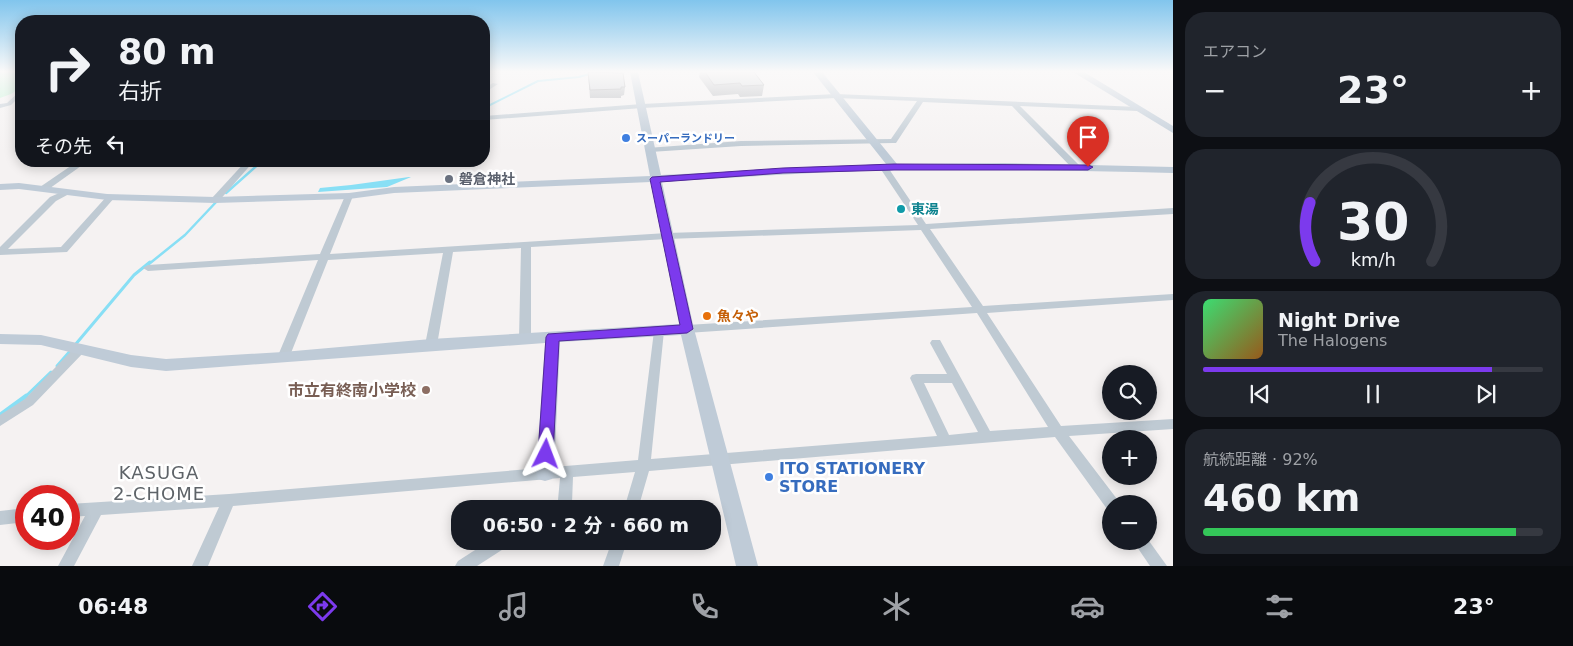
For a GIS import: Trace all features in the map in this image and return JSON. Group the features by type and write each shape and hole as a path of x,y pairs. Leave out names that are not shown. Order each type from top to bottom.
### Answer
{"street":[{"path":"0,106 9,104 15,98"},
{"path":"640,98 655,179 687,329 747,566"},
{"path":"490,118 642,106 789,98"},
{"path":"838,98 873,142 923,227 980,310 1058,431 1105,495"},
{"path":"887,98 1138,109"},
{"path":"1121,98 1173,130"},
{"path":"650,150 719,144 804,141 893,141 921,100"},
{"path":"1014,104 1076,167"},
{"path":"44,189 75,167"},
{"path":"215,200 245,167"},
{"path":"0,187 19,186 111,197 215,200 349,196 394,190 889,167 1076,167 1172,171"},
{"path":"66,192 53,199 0,252 64,250 111,197"},
{"path":"283,358 349,196"},
{"path":"148,268 667,236 923,227 1173,211"},
{"path":"525,339 526,246"},
{"path":"431,345 448,251"},
{"path":"0,339 41,340 131,361 166,365 283,358 431,345 1173,297"},
{"path":"633,500 644,465 659,331"},
{"path":"545,473 553,337"},
{"path":"936,344 987,437"},
{"path":"0,421 29,402 80,349"},
{"path":"945,440 916,378 956,379"},
{"path":"80,510 229,500 1058,431 1173,424"},
{"path":"565,500 567,472"},
{"path":"200,566 229,500"},
{"path":"66,566 97,509"},
{"path":"0,518 15,516"},
{"path":"463,566 489,550"},
{"path":"611,566 617,550"},
{"path":"1147,550 1159,566"}],"water":[{"path":"411,177 387,187 318,192 320,188"}],"waterway":[{"path":"490,105 503,98"},
{"path":"226,193 255,167"},
{"path":"149,264 185,235 218,200"},
{"path":"75,345 134,275 150,262"},
{"path":"57,366 71,350"},
{"path":"24,398 51,372"},
{"path":"0,415 26,396"}],"place":[{"name":"スーパーランドリー","path":"626,138"},
{"name":"磐倉神社","path":"449,179"},
{"name":"東湯","path":"901,209"},
{"name":"魚々や","path":"707,316"},
{"name":"市立有終南小学校","path":"426,390"},
{"name":"ITO STATIONERY STORE","path":"769,477"}],"district":[{"name":"KASUGA 2-CHOME","path":"159,482"}],"route":[{"path":"546,454 553,337 687,329 655,179 783,171 894,167 1088,167"}]}
